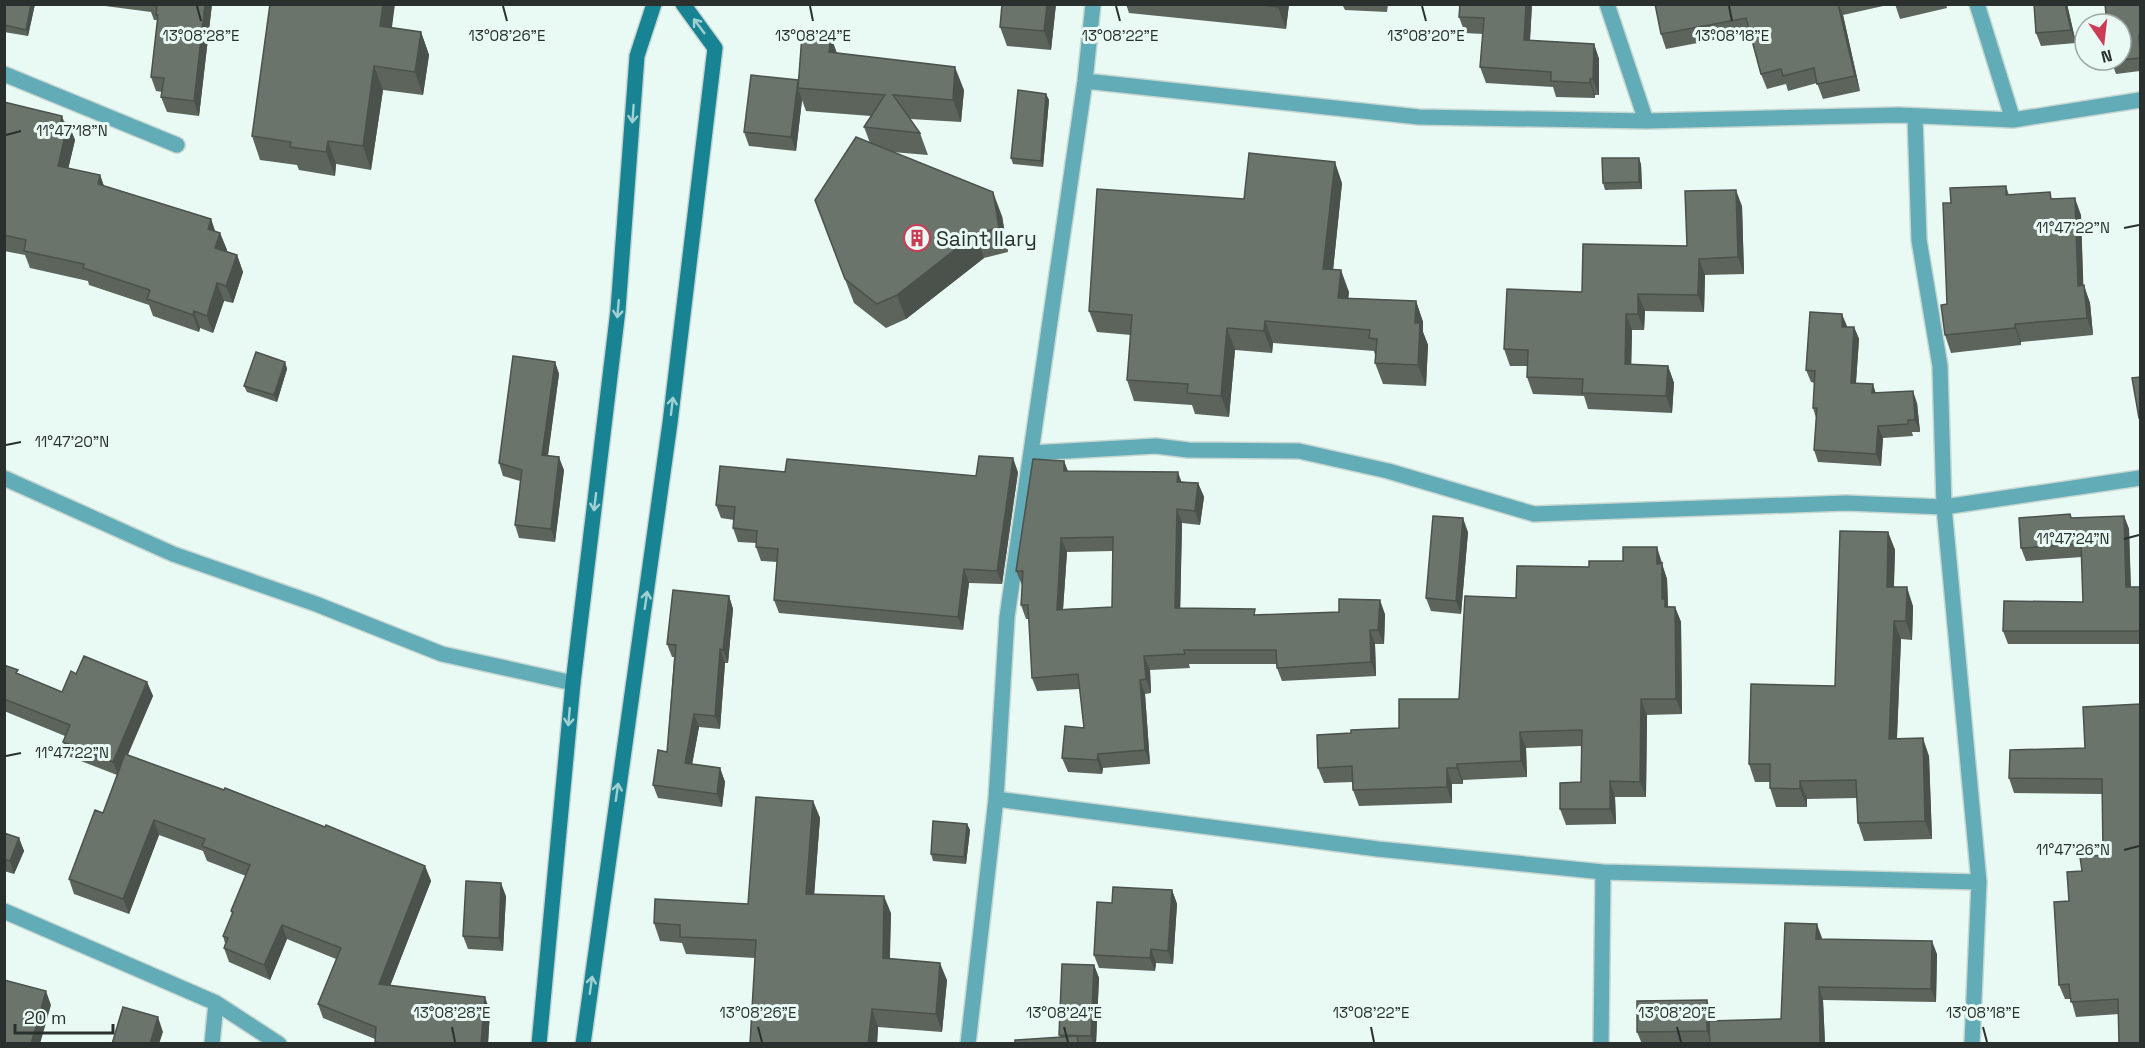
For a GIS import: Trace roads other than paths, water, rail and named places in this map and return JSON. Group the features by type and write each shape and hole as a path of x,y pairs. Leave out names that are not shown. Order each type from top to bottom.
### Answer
{"main road":[{"path":"539,1044 573,682 618,310 638,56 654,4"},
{"path":"583,1044 670,423 716,48 683,4"}],"street":[{"path":"968,1044 996,799 1007,617 1085,81 1093,4"},
{"path":"1607,4 1646,121"},
{"path":"1977,4 2013,120"},
{"path":"4,74 177,145"},
{"path":"1085,81 1419,117 1646,121 1915,116 2013,120 2140,100"},
{"path":"1915,116 1919,240 1940,366 1944,507 1979,882 1972,1044"},
{"path":"1031,453 1156,446 1188,450 1299,451 1388,471 1534,514 1846,503 1944,507 2140,478"},
{"path":"4,478 173,554 316,604 442,654 573,682"},
{"path":"996,799 1378,849 1603,872 1979,882"},
{"path":"1601,1044 1603,872"},
{"path":"4,911 216,1003 279,1044"},
{"path":"212,1044 216,1003"}],"place":[{"name":"Saint Ilary","path":"917,238"}]}
